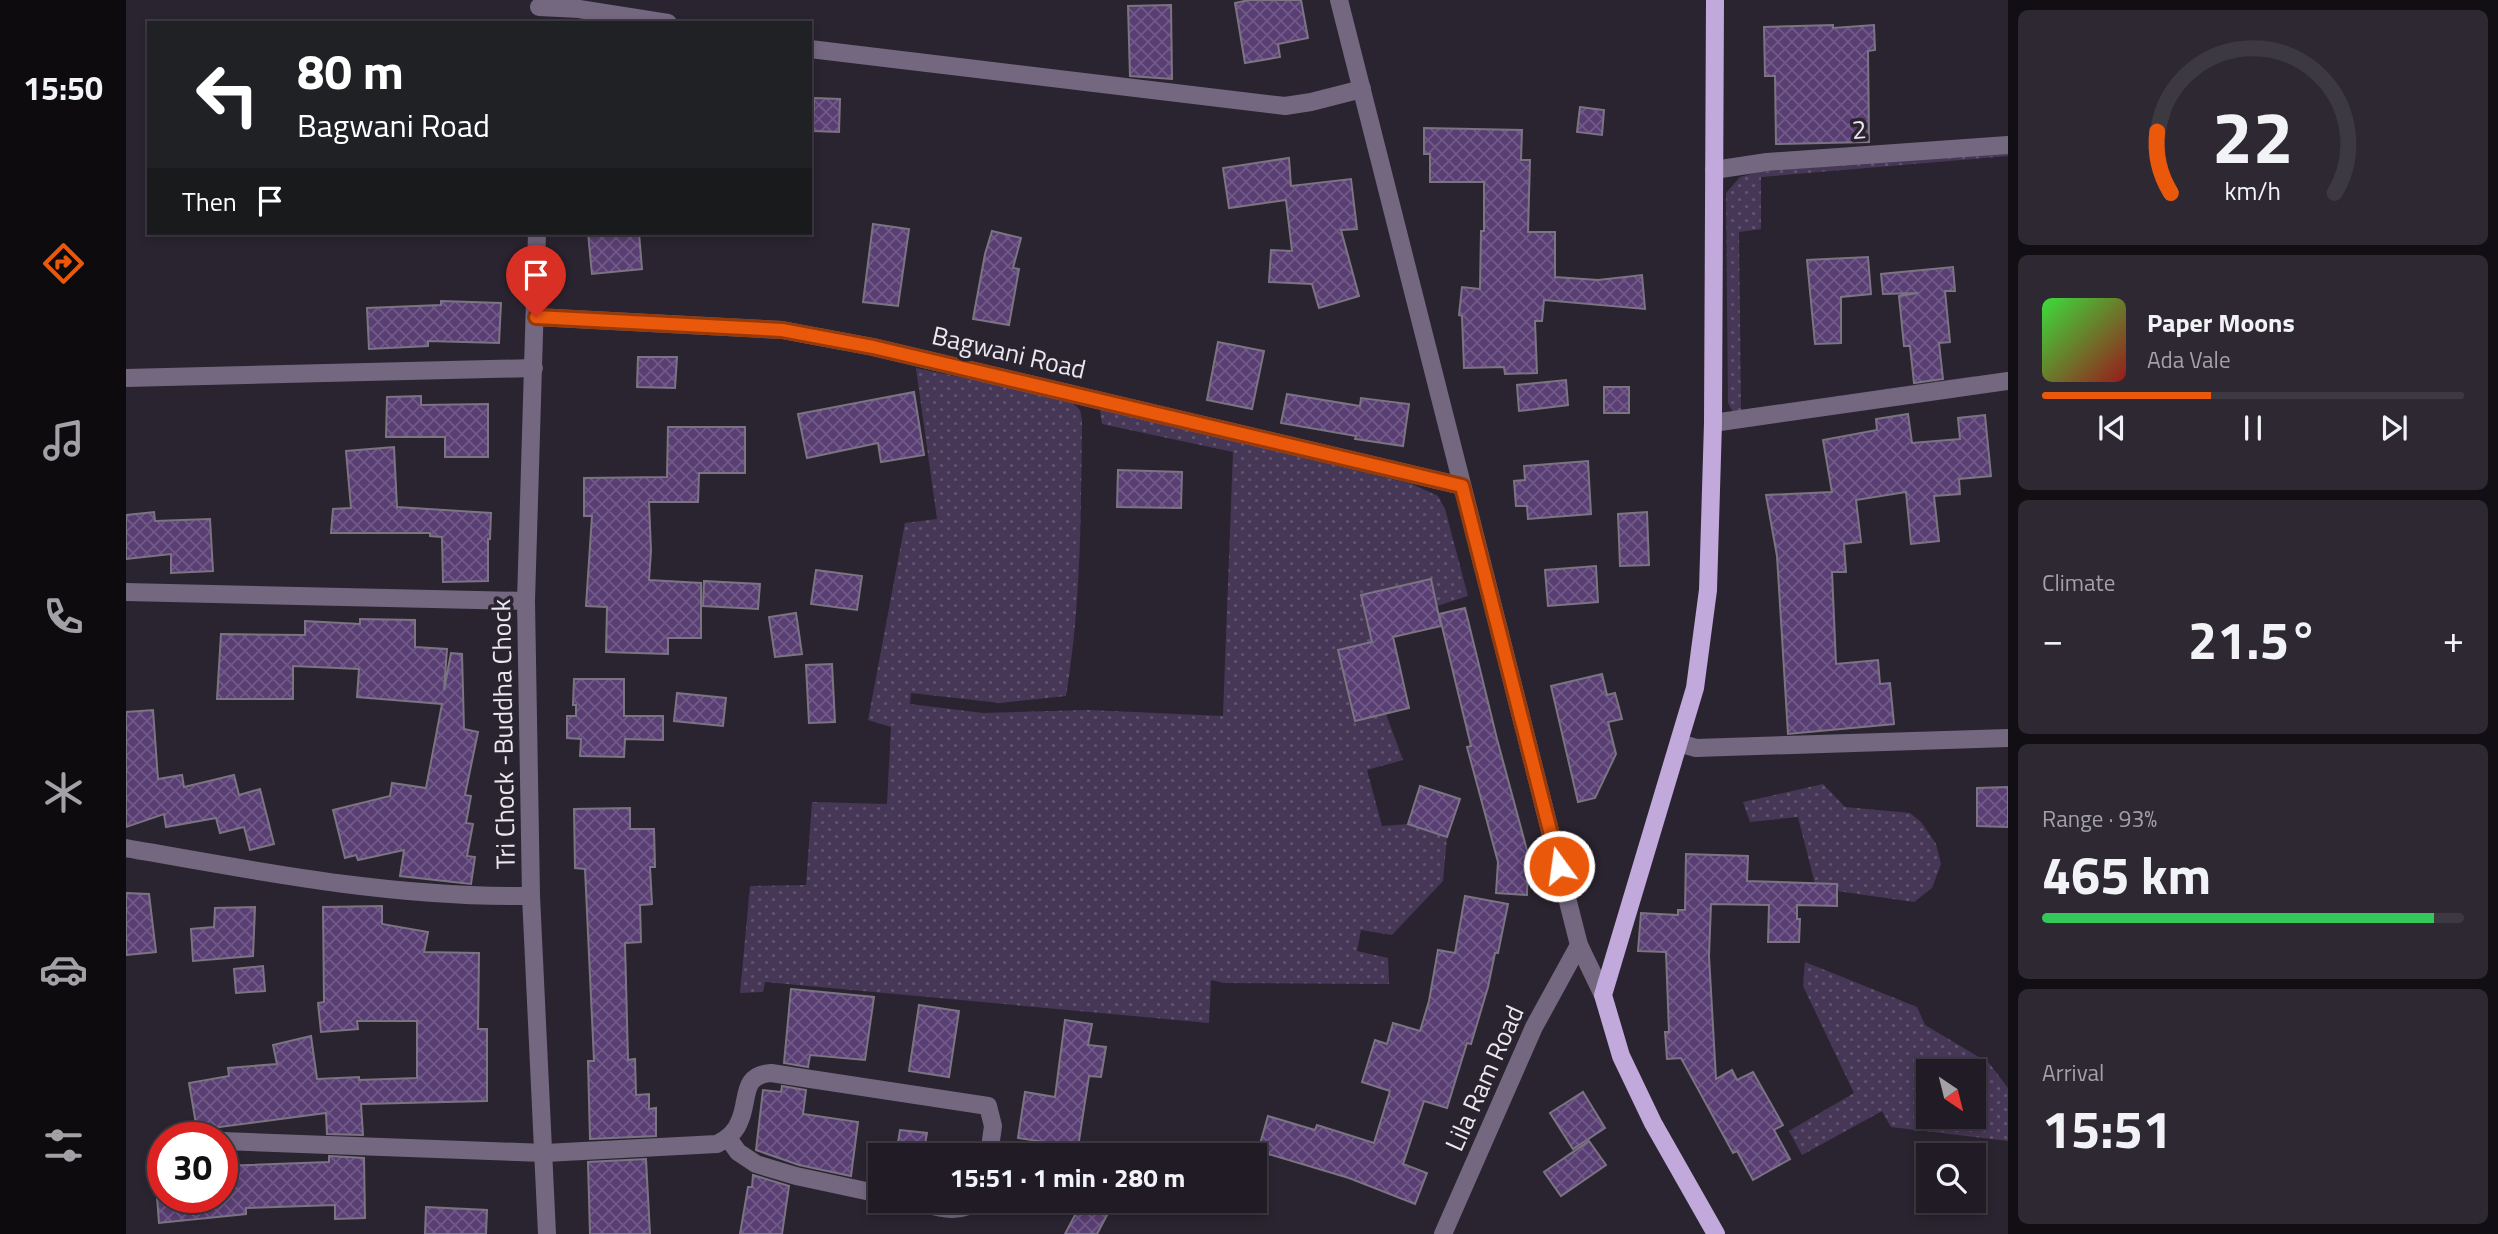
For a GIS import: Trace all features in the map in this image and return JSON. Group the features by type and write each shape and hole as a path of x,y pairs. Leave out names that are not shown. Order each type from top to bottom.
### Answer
{"main road":[{"path":"1715,0 1713,423 1708,590 1695,688 1603,995 1621,1056 1653,1123 1716,1234"}],"street":[{"path":"1339,0 1579,945 1603,995"},
{"path":"539,10 579,9 655,21"},
{"path":"812,49 1285,106 1362,89"},
{"name":"2","path":"1714,170 1767,162 2008,145"},
{"name":"Tri Chock -Buddha Chock","path":"537,235 526,601 531,896 547,1234"},
{"name":"Bagwani Road","path":"536,317 782,330 900,353 1462,486"},
{"path":"126,378 534,368"},
{"path":"1713,423 2008,381"},
{"path":"126,592 526,601"},
{"path":"1679,743 1696,748 2008,738"},
{"path":"126,848 268,873 393,890 477,897 531,896"},
{"name":"Lila Ram Road","path":"1443,1234 1534,1027 1579,945"},
{"path":"238,1142 545,1153 717,1144 728,1138 741,1120 750,1083 755,1076 771,1073 988,1106 993,1126 991,1143"},
{"path":"728,1138 738,1152 756,1164 796,1176 868,1191"}],"shaded area":[{"path":"2008,150 2008,156 1761,177 1761,229 1739,232 1741,410 1975,376 1975,379 1734,414 1728,403 1726,193 1740,177 1759,172"},
{"path":"916,368 1070,400 1080,410 1082,420 1081,490 1077,593 1066,696 1000,703 911,693 910,704 983,713 1088,710 1223,716 1233,452 1102,424 1100,409 1412,484 1438,496 1445,509 1468,596 1437,606 1430,579 1362,595 1372,642 1338,651 1355,720 1386,714 1403,760 1367,770 1382,826 1408,824 1447,837 1443,881 1392,935 1361,930 1357,951 1388,958 1389,984 1225,983 1211,980 1209,1023 765,982 763,992 740,993 750,886 806,885 812,802 887,804 891,727 868,720 905,523 937,519"},
{"path":"1823,784 1845,807 1910,813 1921,822 1936,844 1941,864 1932,888 1914,902 1816,888 1798,817 1750,822 1743,802"},
{"path":"1805,962 1917,1007 1925,1025 1982,1059 1916,1059 1916,1129 1986,1129 1986,1061 2008,1088 2008,1141 1891,1127 1882,1111 1802,1155 1789,1131 1854,1093 1803,986"}],"building":[{"path":"1249,0 1301,0 1308,38 1278,44 1280,57 1245,63 1235,3"},
{"path":"1171,5 1172,79 1130,76 1128,6"},
{"path":"1833,25 1833,28 1874,25 1875,50 1868,51 1869,142 1776,144 1775,76 1765,76 1764,27"},
{"path":"814,98 840,99 839,132 813,131"},
{"path":"1580,107 1604,110 1602,135 1577,132"},
{"path":"1424,128 1522,130 1521,160 1530,160 1528,232 1555,232 1555,277 1598,280 1642,275 1645,309 1544,300 1542,321 1535,321 1537,373 1505,374 1504,367 1464,368 1462,316 1459,315 1462,287 1480,289 1484,182 1430,182 1430,154 1424,154"},
{"path":"1289,158 1291,186 1351,179 1357,229 1341,230 1359,296 1319,308 1312,284 1269,282 1271,250 1292,251 1286,200 1229,208 1223,168"},
{"path":"873,224 909,229 898,306 863,302"},
{"path":"992,231 1021,238 1013,268 1019,269 1009,325 973,319"},
{"path":"588,235 639,235 642,269 592,274"},
{"path":"1868,257 1871,294 1841,297 1841,343 1815,344 1807,260"},
{"path":"1953,267 1955,291 1945,291 1950,342 1939,343 1943,379 1914,383 1910,346 1904,346 1899,296 1918,293 1883,294 1881,274"},
{"path":"441,301 501,303 499,343 428,341 428,346 369,349 367,308 441,305"},
{"path":"1218,342 1264,351 1252,409 1207,400"},
{"path":"638,357 677,357 675,388 637,387"},
{"path":"1566,380 1568,405 1519,411 1517,385"},
{"path":"1604,387 1629,387 1629,413 1604,413"},
{"path":"914,392 924,455 881,462 878,443 807,458 798,414"},
{"path":"1287,394 1360,406 1361,398 1409,404 1403,446 1281,423"},
{"path":"421,396 421,405 488,404 488,457 445,457 445,437 386,437 387,397"},
{"path":"1908,414 1912,443 1960,439 1958,418 1985,415 1991,476 1959,479 1960,494 1934,496 1939,541 1911,544 1906,492 1856,500 1861,542 1844,544 1846,572 1832,572 1836,664 1878,660 1880,684 1890,683 1894,724 1788,734 1777,556 1766,495 1832,492 1823,440 1877,430 1876,419"},
{"path":"668,427 745,427 745,473 699,473 698,502 649,502 649,580 701,583 701,638 668,638 668,654 606,652 607,607 586,606 592,516 584,516 584,478 667,477"},
{"path":"394,447 397,507 491,513 488,581 443,582 442,537 430,536 430,533 331,533 333,509 351,508 346,451"},
{"path":"1588,461 1591,514 1528,519 1527,506 1516,506 1514,481 1525,480 1524,466"},
{"path":"1118,470 1182,472 1181,508 1117,507"},
{"path":"154,512 155,521 210,519 213,571 171,573 171,554 126,559 126,515"},
{"path":"1647,512 1649,565 1620,566 1618,514"},
{"path":"1596,566 1598,602 1548,606 1545,570"},
{"path":"816,570 862,576 857,610 811,604"},
{"path":"1431,579 1441,626 1393,637 1409,708 1355,721 1338,650 1372,642 1361,595"},
{"path":"704,581 760,584 758,609 703,606"},
{"path":"1465,608 1528,854 1527,895 1496,893 1498,862 1467,747 1471,746 1439,614"},
{"path":"796,613 802,654 775,657 769,617"},
{"path":"360,619 415,620 415,647 447,649 444,690 451,653 462,654 464,729 478,732 465,795 471,796 466,823 473,824 467,856 475,857 471,884 400,876 404,850 358,860 356,855 345,858 333,810 390,796 392,783 426,788 442,704 357,697 359,669 293,666 293,699 217,699 221,634 305,635 305,621 360,624"},
{"path":"832,664 835,722 809,723 806,665"},
{"path":"1602,674 1607,695 1615,693 1622,719 1608,722 1616,754 1595,798 1578,802 1551,686"},
{"path":"574,679 624,679 624,716 663,716 663,740 625,739 624,757 580,756 581,739 567,738 567,716 576,716 576,705 573,705"},
{"path":"677,693 726,698 723,726 674,721"},
{"path":"153,710 158,779 182,775 184,787 234,775 239,795 260,789 274,844 250,850 244,827 220,833 216,818 166,827 164,814 126,827 126,712"},
{"path":"1420,786 1460,799 1447,837 1408,824"},
{"path":"2008,787 2008,827 1977,826 1977,788"},
{"path":"630,808 630,829 654,829 655,867 650,867 652,904 640,905 641,942 625,943 628,1060 635,1059 636,1095 649,1094 649,1109 656,1108 656,1136 590,1139 588,1061 594,1061 585,869 575,868 574,809"},
{"path":"1686,854 1748,856 1747,881 1837,884 1837,906 1797,905 1797,919 1800,919 1799,942 1768,942 1769,905 1711,904 1709,956 1716,1079 1732,1070 1737,1080 1753,1072 1783,1125 1774,1130 1790,1159 1753,1180 1737,1151 1733,1153 1681,1058 1667,1059 1665,1032 1669,1032 1666,952 1638,951 1641,913 1678,915 1678,910 1685,910"},
{"path":"126,893 149,894 156,952 126,955"},
{"path":"1465,896 1508,904 1498,953 1495,953 1471,1044 1467,1043 1447,1108 1424,1101 1403,1164 1427,1173 1415,1204 1349,1178 1267,1154 1267,1143 1260,1143 1268,1116 1315,1130 1317,1125 1374,1143 1390,1091 1362,1082 1375,1040 1387,1044 1393,1023 1420,1031 1429,1001 1438,950 1455,953"},
{"path":"382,906 382,924 428,932 424,952 479,953 478,1029 487,1029 487,1101 361,1104 363,1135 327,1134 326,1113 238,1125 238,1122 196,1122 189,1083 229,1076 228,1068 277,1064 273,1045 311,1036 317,1079 417,1078 417,1021 357,1021 358,1029 321,1032 318,1003 324,1002 323,907"},
{"path":"255,907 253,956 193,961 191,929 214,927 215,908"},
{"path":"263,966 265,991 236,993 234,969"},
{"path":"791,989 874,997 865,1060 810,1055 808,1067 784,1063"},
{"path":"919,1005 959,1011 949,1077 909,1071"},
{"path":"1065,1020 1092,1024 1088,1045 1106,1047 1101,1077 1089,1076 1079,1143 1051,1143 1018,1138 1025,1092 1055,1097"},
{"path":"782,1086 806,1090 803,1114 858,1122 851,1176 799,1165 756,1150 763,1090 781,1092"},
{"path":"1583,1092 1605,1128 1573,1149 1550,1113"},
{"path":"900,1130 927,1133 925,1143 898,1143"},
{"path":"1589,1141 1606,1165 1561,1196 1544,1172"},
{"path":"329,1156 364,1158 365,1218 335,1219 335,1205 246,1208 246,1214 159,1223 158,1213 238,1213 238,1165 329,1162"},
{"path":"646,1159 650,1234 590,1234 588,1162"},
{"path":"753,1175 789,1186 782,1234 740,1234 748,1187 752,1187"},
{"path":"426,1207 487,1210 486,1234 425,1234"},
{"path":"1076,1213 1108,1213 1097,1234 1065,1234"}],"route":[{"path":"536,317 782,330 873,347 1462,486 1559,866"}]}
